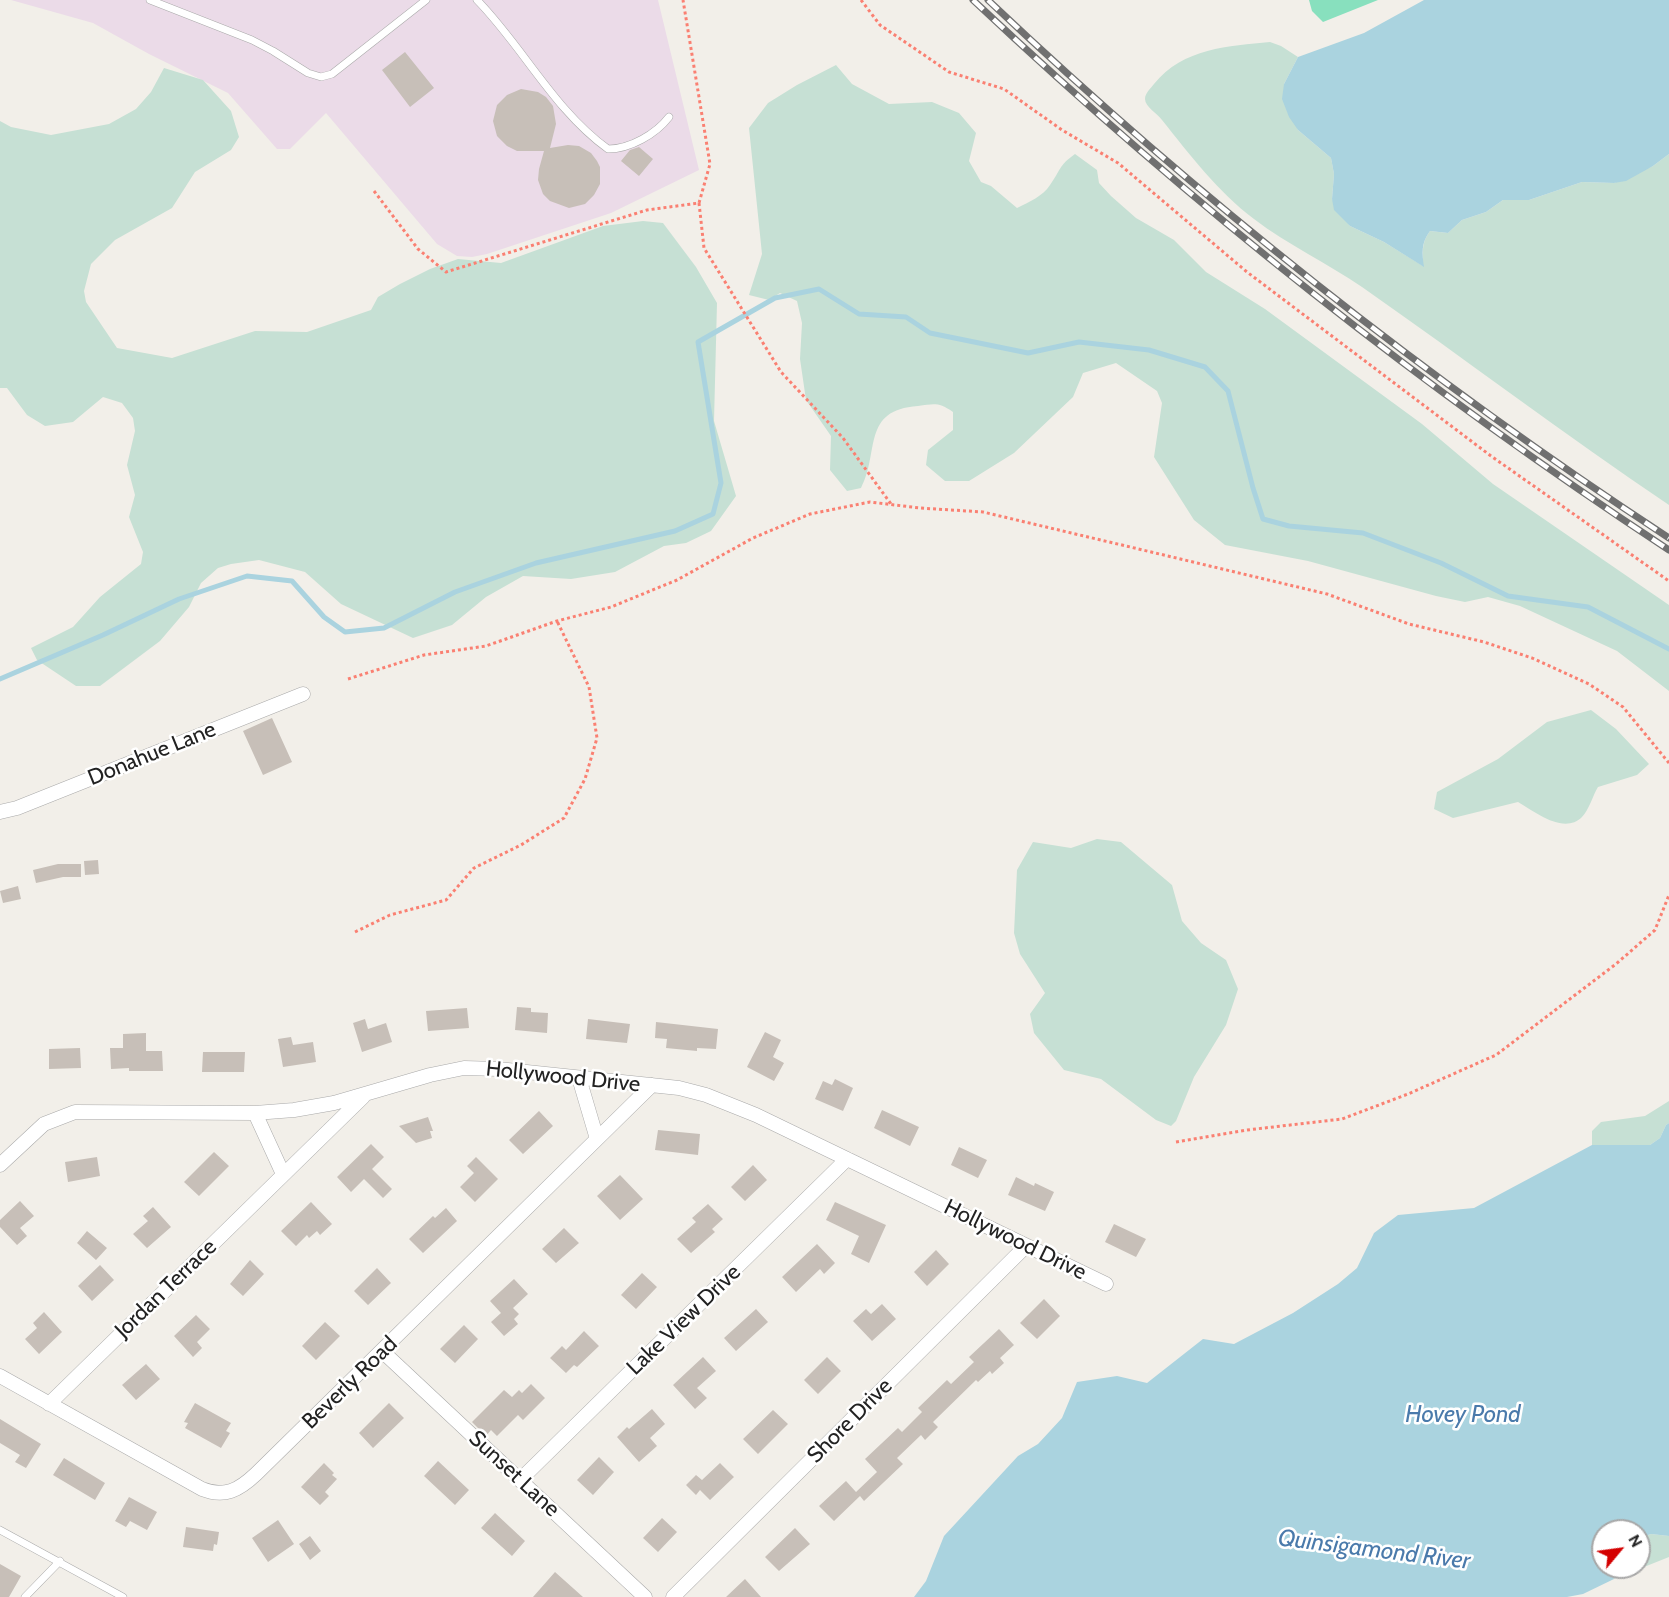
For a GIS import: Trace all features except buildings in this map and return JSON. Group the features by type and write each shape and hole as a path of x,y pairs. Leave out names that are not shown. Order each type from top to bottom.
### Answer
{"street":[{"name":"Donahue Lane","path":"0,812 17,808 303,694"},
{"name":"Hollywood Drive","path":"0,1165 44,1124 75,1112 255,1113 308,1109 365,1095 430,1075 464,1068 498,1069 652,1085 694,1091 718,1099 1106,1284"},
{"path":"579,1078 597,1139"},
{"name":"Beverly Road","path":"0,1376 202,1489 220,1494 230,1493 248,1482 652,1085"},
{"name":"Jordan Terrace","path":"48,1404 365,1095"},
{"path":"255,1113 283,1174"},
{"name":"Lake View Drive","path":"520,1480 847,1159"},
{"name":"Shore Drive","path":"673,1597 1026,1246"},
{"name":"Sunset Lane","path":"382,1351 645,1597"}],"lane":[{"path":"150,0 225,28 273,51 308,73 321,77 332,74 426,0"},
{"path":"477,0 568,113 592,138 608,149 624,147 649,135 663,125 669,117"},
{"path":"0,1530 123,1597"},
{"path":"25,1597 60,1561"}],"path":[{"path":"683,0 710,164 699,203 704,248 781,372 843,438 892,505"},
{"path":"861,0 880,25 949,72 1004,89 1062,129 1118,162 1247,272 1491,456 1669,581"},
{"path":"374,191 418,249 446,272 647,210 699,203"},
{"path":"348,679 424,655 486,646 557,621 611,606 677,580 753,538 810,514 870,502 983,512 1327,594 1408,624 1484,642 1532,658 1589,684 1623,706 1669,763"},
{"path":"354,932 390,915 446,900 474,868 521,845 564,818 585,779 597,738 589,687 557,621"},
{"path":"1176,1142 1247,1130 1342,1119 1408,1094 1496,1055 1616,964 1654,930 1669,895"}],"shaded area":[{"path":"11,0 658,0 699,170 611,213 487,254 472,257 457,256 437,244 326,113 290,149 277,149 228,93 93,23"}],"green space":[{"path":"1309,0 1378,0 1323,22 1312,11"},
{"path":"1270,42 1298,57 1284,84 1298,130 1331,158 1334,174 1332,199 1350,226 1384,242 1423,266 1424,244 1430,231 1448,233 1462,220 1486,212 1503,200 1529,200 1582,182 1614,183 1653,166 1669,154 1669,505 1362,287 1254,219 1216,185 1149,108 1145,97 1147,93 1166,72 1179,63 1208,51"},
{"path":"836,65 852,84 889,104 932,102 959,113 976,133 969,161 981,182 991,186 1017,208 1044,192 1063,165 1075,154 1097,170 1099,183 1111,196 1136,218 1174,240 1206,272 1265,309 1422,424 1493,484 1669,605 1669,691 1617,651 1520,606 1488,597 1465,602 1308,561 1225,545 1194,520 1154,457 1162,403 1157,391 1116,363 1083,373 1073,397 1014,453 969,481 945,481 926,465 928,450 953,430 953,412 936,404 900,409 888,415 880,424 861,488 847,491 830,470 831,436 806,400 800,359 802,323 797,301 780,293 769,300 749,295 762,254 749,128 768,103"},
{"path":"164,68 203,80 231,111 239,137 231,150 195,172 172,208 115,240 91,264 84,291 86,302 117,348 172,358 255,331 307,332 371,310 378,297 400,284 430,269 458,259 501,263 603,226 643,221 663,223 696,267 717,303 714,421 736,496 711,531 686,543 664,546 615,572 571,579 523,576 486,597 452,625 413,638 341,604 305,572 259,560 231,564 218,568 201,583 189,607 160,641 100,686 76,686 37,660 31,648 73,627 100,597 141,564 143,552 129,517 135,495 127,465 135,431 133,418 122,403 103,397 73,422 45,426 27,415 7,388 0,388 0,121 11,127 51,135 109,124 136,109 151,92"},
{"path":"1591,710 1616,729 1649,764 1637,775 1598,787 1589,807 1575,822 1558,823 1518,802 1453,818 1434,809 1437,792 1498,759 1547,722"},
{"path":"1097,839 1121,842 1172,885 1182,921 1201,943 1226,960 1238,989 1226,1025 1194,1077 1176,1121 1171,1126 1156,1120 1101,1079 1064,1070 1034,1033 1030,1014 1045,993 1020,954 1014,933 1017,870 1033,842 1071,848"},
{"path":"1669,1101 1669,1123 1660,1138 1650,1145 1592,1145 1592,1131 1601,1122 1645,1116"},
{"path":"1651,1534 1669,1536 1669,1557 1651,1564"}],"water":[{"path":"1424,0 1669,0 1669,154 1626,181 1582,182 1529,200 1503,200 1486,212 1462,220 1448,233 1430,231 1423,248 1424,267 1384,242 1350,226 1334,210 1332,199 1334,174 1331,158 1298,130 1289,117 1282,99 1284,84 1298,57 1364,33"},
{"name":"Hovey Pond","path":"1669,1123 1669,1536 1651,1534 1651,1519 1591,1519 1591,1579 1614,1579 1583,1594 1567,1597 914,1597 926,1581 944,1536 1018,1456 1038,1444 1062,1418 1077,1382 1117,1376 1147,1383 1203,1339 1234,1344 1293,1313 1338,1284 1357,1268 1374,1233 1398,1215 1474,1208 1592,1145 1650,1145 1660,1138"}],"waterway":[{"path":"0,679 103,635 179,599 247,576 292,581 324,617 345,632 384,628 455,592 536,563 675,531 713,514 721,483 698,342 775,298 819,289 859,314 906,317 930,333 1028,353 1079,342 1149,350 1205,367 1228,391 1263,519 1289,526 1363,533 1441,563 1508,596 1588,607 1669,649"}],"railway":[{"path":"973,0 1138,149 1309,290 1486,424 1669,550"},
{"path":"988,0 1148,145 1316,284 1491,415 1579,478 1669,538"}],"water label":[{"name":"Quinsigamond River","path":"1374,1550"}]}
